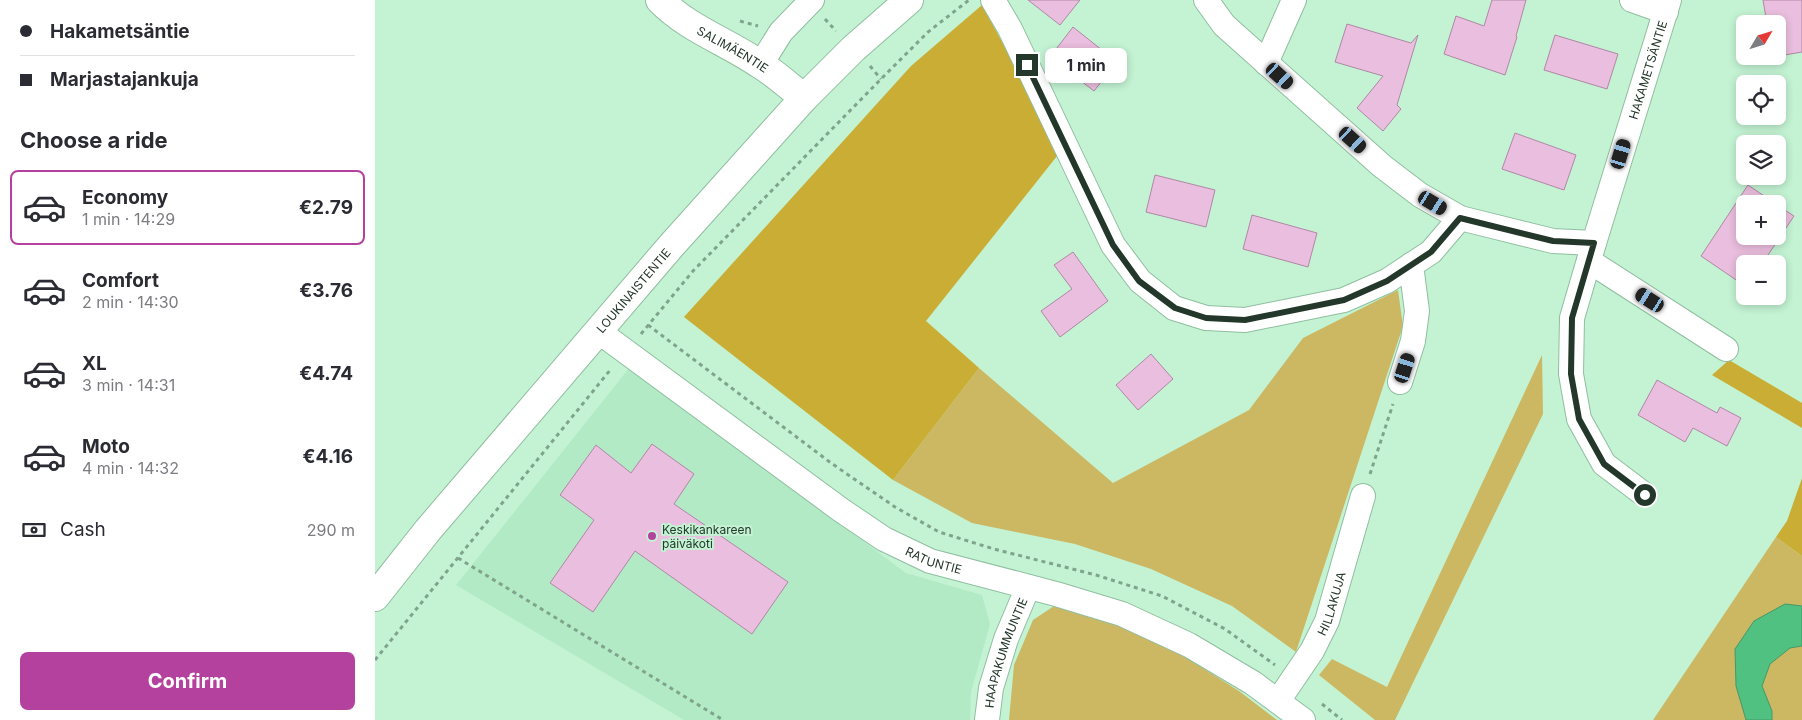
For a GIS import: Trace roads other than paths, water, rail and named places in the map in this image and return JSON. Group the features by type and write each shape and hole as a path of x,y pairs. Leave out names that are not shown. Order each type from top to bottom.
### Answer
{"street":[{"name":"SALIMÄENTIE","path":"660,0 700,31 761,64 804,98"},
{"path":"761,64 781,32 812,0"},
{"name":"LOUKINAISTENTIE","path":"375,597 428,530 671,246 804,98 853,49 909,0"},
{"path":"993,0 1010,29 1113,245 1139,281 1175,308 1206,318 1245,320 1344,300 1387,281 1431,252 1460,218"},
{"path":"1206,0 1224,25 1265,63 1381,166 1420,195 1460,218 1591,252 1726,349"},
{"path":"1265,63 1294,0"},
{"path":"1632,0 1668,6"},
{"name":"HAKAMETSÄNTIE","path":"1645,495 1604,464 1579,419 1571,374 1572,318 1668,6"},
{"path":"1400,382 1413,341 1417,311 1411,265"},
{"name":"RATUNTIE","path":"599,331 841,510 884,539 930,561 1122,614 1189,645 1253,683 1303,720"},
{"name":"HILLAKUJA","path":"1278,701 1312,651 1327,621 1363,496"},
{"name":"HAAPAKUMMUNTIE","path":"987,720 991,688 1006,639 1028,587"}],"place":[{"name":"Keskikankareen päiväkoti","path":"652,536"}]}
